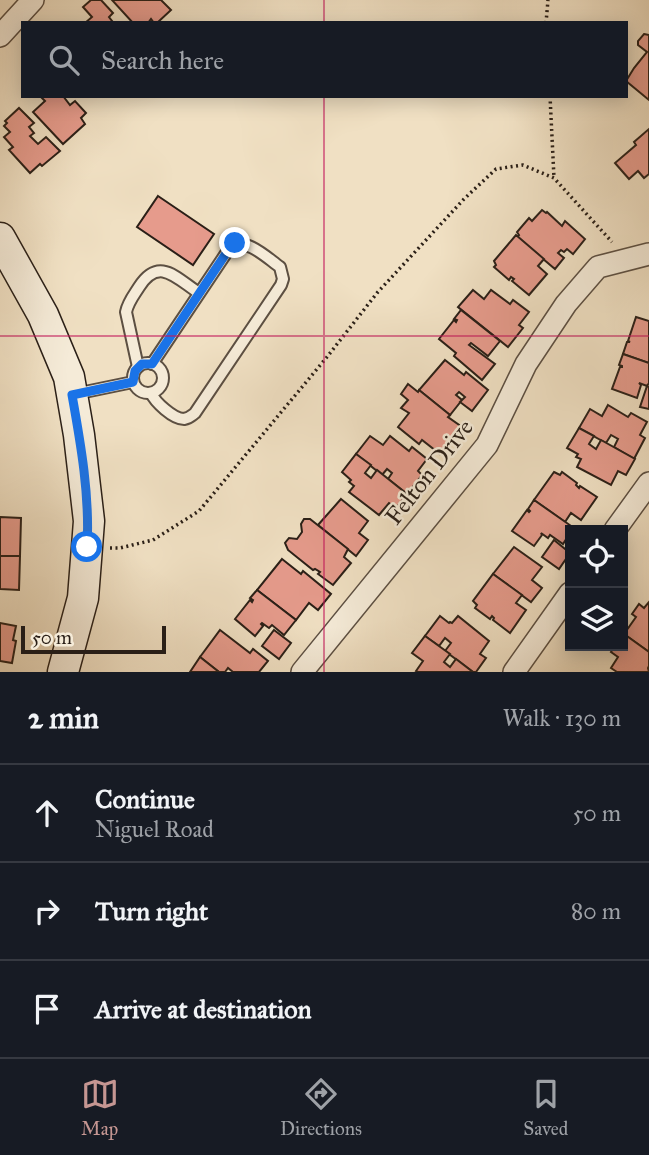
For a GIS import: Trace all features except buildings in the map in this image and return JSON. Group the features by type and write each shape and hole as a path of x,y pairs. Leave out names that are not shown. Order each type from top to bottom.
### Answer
{"main road":[{"path":"0,238 43,316 69,377 79,435 89,521 83,598 63,672"}],"street":[{"path":"0,36 33,0"},
{"name":"Felton Drive","path":"302,672 487,445 526,364 566,303 598,267 649,254"},
{"path":"619,525 649,483"},
{"path":"514,672 565,600"}],"lane":[{"path":"151,393 155,402 177,418 183,419 195,413 281,285 280,267 247,244 235,243 231,246 152,364"},
{"path":"138,367 126,312 147,276 152,272 166,272 199,293"},
{"path":"142,364 152,364 160,370 163,379 159,388 151,393 141,392 134,385 133,375 142,364"},
{"path":"72,395 133,382"}],"path":[{"path":"547,21 548,0"},
{"path":"550,98 554,178"},
{"path":"87,547 120,548 153,540 199,511 377,293 464,199 496,169 523,165 554,178 627,260"}],"route":[{"path":"87,547 89,521 72,395 133,382 135,371 142,364 152,364 235,243"}]}
